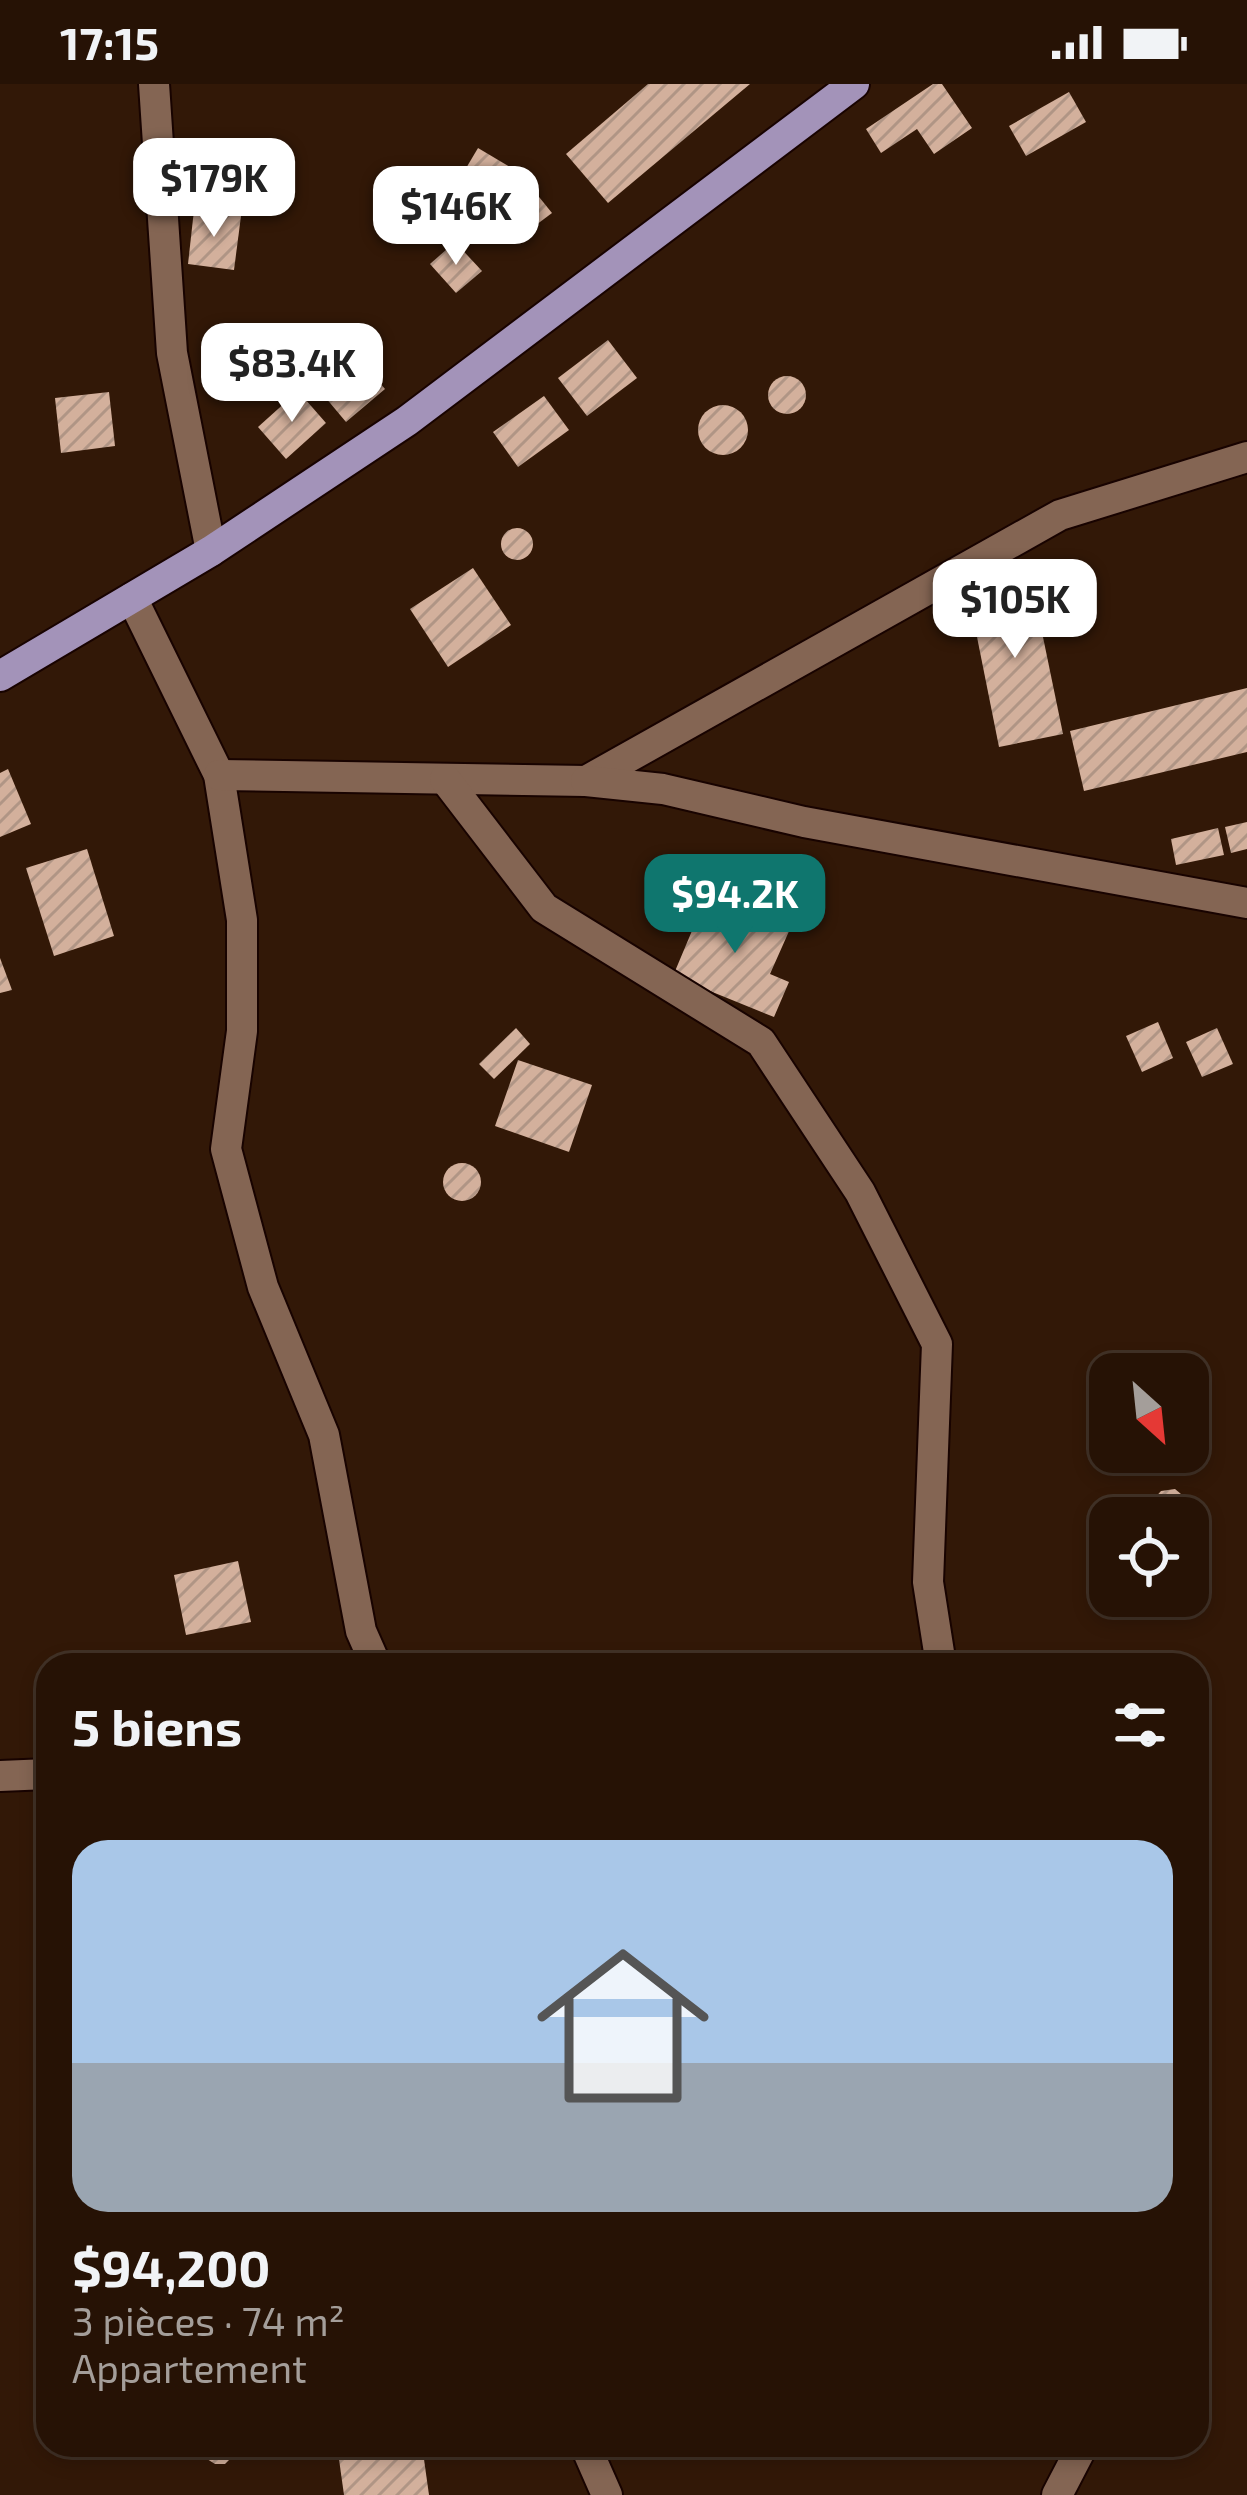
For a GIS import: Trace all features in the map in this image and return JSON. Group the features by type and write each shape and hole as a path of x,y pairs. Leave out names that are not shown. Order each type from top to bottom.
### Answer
{"main road":[{"path":"3,670 211,551 407,421 854,84"}],"street":[{"path":"154,84 172,353 211,551"},
{"path":"586,781 1060,515 1247,457"},
{"path":"132,598 219,775 242,920 242,1030 226,1149 262,1287 323,1435 361,1631 371,1653"},
{"path":"219,775 586,781 663,789 804,822 1247,903"},
{"path":"446,779 544,908 761,1042 860,1192 938,1344 928,1582 939,1653"},
{"path":"0,1776 36,1774"},
{"path":"591,2457 608,2495"},
{"path":"1057,2495 1077,2457"}],"building":[{"path":"648,84 750,84 608,203 566,154"},
{"path":"933,84 942,84 972,128 934,154 917,129 881,153 866,129"},
{"path":"1069,92 1086,122 1026,156 1009,126"},
{"path":"478,148 515,170 487,218 449,197"},
{"path":"531,187 552,213 528,231 508,204"},
{"path":"194,210 241,216 234,270 188,264"},
{"path":"455,242 482,271 456,293 430,264"},
{"path":"608,340 637,378 587,416 558,378"},
{"path":"351,349 385,389 346,422 325,397 341,382 329,368"},
{"path":"787,376 801,381 806,395 801,409 787,414 773,409 768,395 773,381"},
{"path":"298,391 326,423 286,459 258,427"},
{"path":"109,392 115,446 61,453 55,398"},
{"path":"544,396 569,430 518,467 493,432"},
{"path":"723,405 741,412 748,430 741,448 723,455 705,448 698,430 705,412"},
{"path":"517,528 528,533 533,544 528,555 517,560 506,555 501,544 506,533"},
{"path":"473,568 511,625 448,667 410,609"},
{"path":"1030,574 1063,734 999,747 967,587"},
{"path":"1247,688 1247,752 1084,791 1070,731"},
{"path":"8,769 31,824 0,837 0,773"},
{"path":"1247,822 1247,849 1231,853 1225,827"},
{"path":"1218,828 1224,855 1176,865 1171,839"},
{"path":"87,849 114,936 54,956 26,868"},
{"path":"707,895 790,929 770,974 789,982 774,1017 673,976"},
{"path":"0,958 12,990 0,993"},
{"path":"1158,1022 1173,1058 1142,1072 1126,1036"},
{"path":"516,1028 530,1044 494,1079 479,1064"},
{"path":"1217,1028 1233,1064 1202,1077 1186,1042"},
{"path":"518,1060 592,1085 569,1152 495,1126"},
{"path":"462,1163 475,1169 481,1182 475,1195 462,1201 449,1195 443,1182 449,1169"},
{"path":"1175,1489 1185,1497 1156,1497"},
{"path":"238,1561 251,1622 186,1635 174,1575"},
{"path":"206,2457 232,2457 225,2464"},
{"path":"339,2457 424,2457 429,2495 344,2495"}]}
